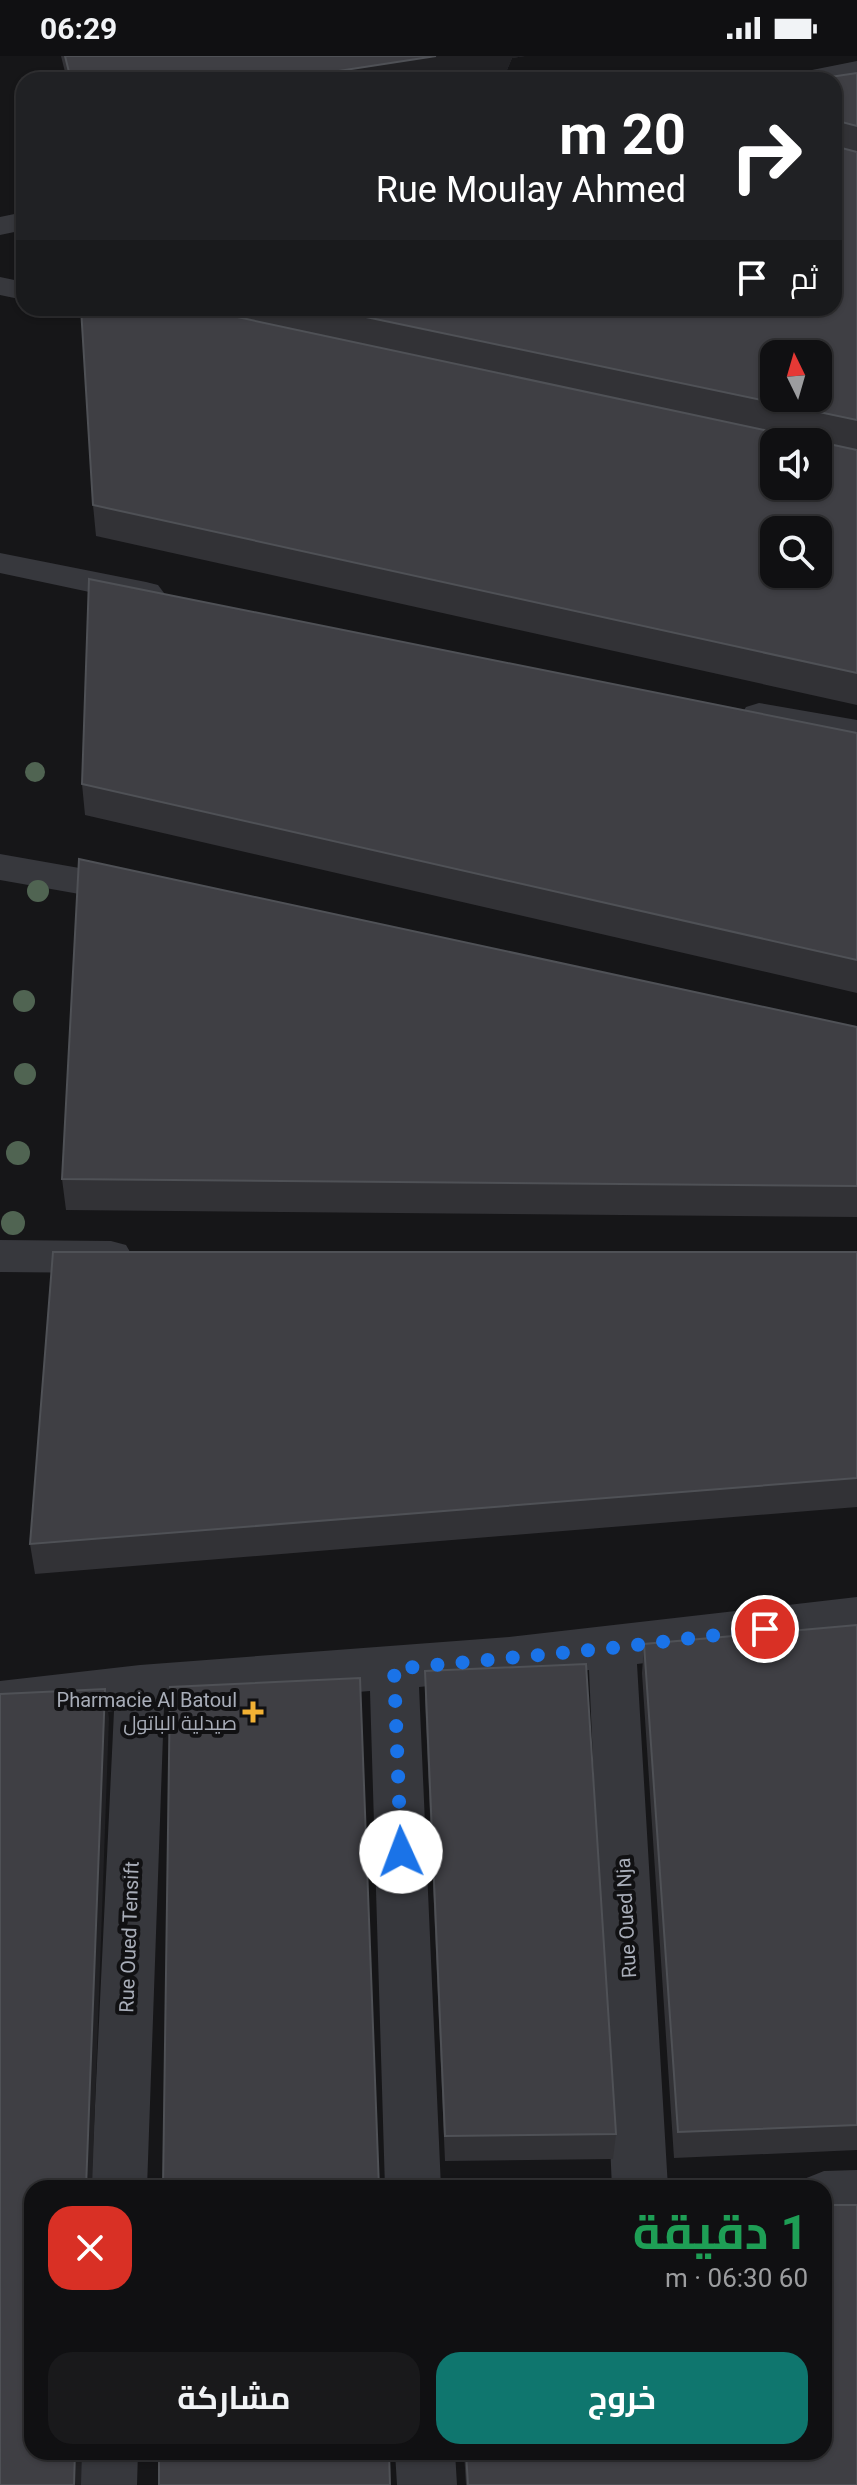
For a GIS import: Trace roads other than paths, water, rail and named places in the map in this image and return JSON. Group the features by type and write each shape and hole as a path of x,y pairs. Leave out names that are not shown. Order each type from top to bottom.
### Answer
{"street":[{"path":"0,563 172,599"},
{"path":"733,710 857,732"},
{"path":"0,867 165,896"},
{"path":"0,1256 143,1257"},
{"path":"0,1702 140,1686 394,1669 612,1648 857,1617"},
{"name":"Rue Oued Nja","path":"612,1648 640,2180"},
{"path":"394,1669 413,2180"},
{"name":"Rue Oued Tensift","path":"119,2180 140,1686"},
{"path":"832,2198 857,2197"},
{"path":"107,2485 108,2460"},
{"path":"425,2460 427,2485"}],"place":[{"name":"Pharmacie Al Batoul صيدلية الباتول","path":"253,1712"}]}
